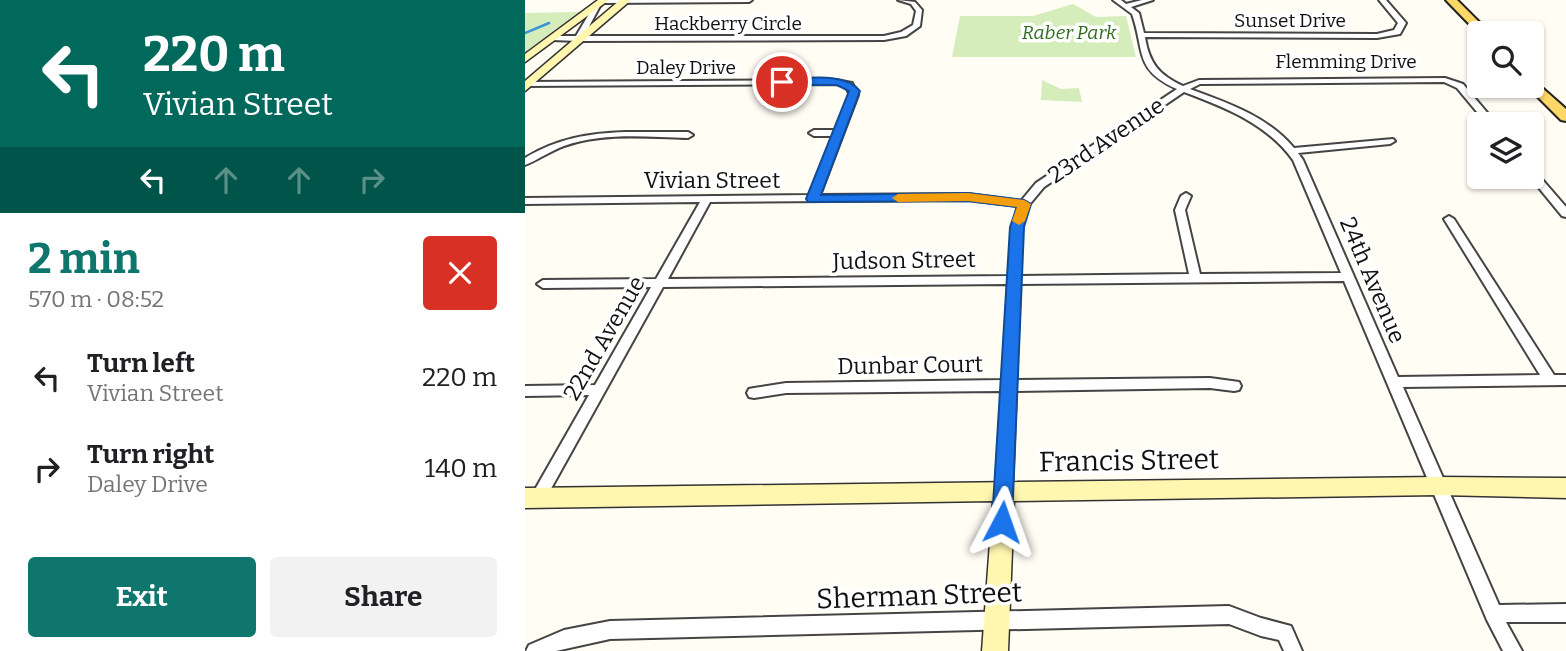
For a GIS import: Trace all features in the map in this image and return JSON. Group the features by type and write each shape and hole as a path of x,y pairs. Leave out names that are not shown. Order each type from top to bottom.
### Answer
{"main road":[{"path":"1451,0 1472,21"},
{"path":"1544,95 1566,117"}],"street":[{"path":"526,85 625,0"},
{"name":"Hackberry Circle","path":"601,2 749,0"},
{"name":"Hackberry Circle","path":"552,38 884,38 907,35 916,26 920,11 917,2 901,0"},
{"path":"1121,3 1150,0"},
{"name":"Sunset Drive","path":"1141,35 1377,36 1397,32 1402,23 1382,0"},
{"path":"578,39 601,2"},
{"path":"525,59 601,2"},
{"name":"24th Avenue","path":"1121,3 1135,13 1150,66 1163,78 1250,116 1275,133 1292,151 1349,277 1493,614 1513,651"},
{"name":"Flemming Drive","path":"1183,89 1199,82 1218,80 1455,81 1482,112"},
{"name":"Daley Drive","path":"526,85 837,82 849,85 860,82"},
{"path":"813,199 854,95 849,85"},
{"name":"23rd Avenue","path":"1024,204 1051,176 1183,89"},
{"path":"814,133 839,133"},
{"path":"525,162 538,148 577,139 607,135 688,135"},
{"path":"1292,151 1390,141"},
{"path":"1544,188 1566,214"},
{"path":"1186,196 1180,210 1195,278"},
{"name":"Vivian Street","path":"525,201 968,197 1024,204"},
{"name":"22nd Avenue","path":"531,498 599,390 707,199"},
{"path":"995,651 1017,227 1024,204"},
{"path":"1449,219 1550,380"},
{"name":"Judson Street","path":"543,284 1349,277"},
{"path":"1394,382 1566,380"},
{"name":"Dunbar Court","path":"754,393 786,388 1210,383 1234,386"},
{"path":"525,391 599,390"},
{"name":"Francis Street","path":"531,498 1439,486 1566,488"},
{"path":"1493,614 1566,613"},
{"name":"Sherman Street","path":"535,651 564,639 610,630 1229,615 1261,627 1285,632 1293,651"}],"green space":[{"name":"Raber Park","path":"1073,4 1096,17 1126,16 1136,57 952,57 960,16 1033,16"},
{"path":"579,12 525,52 525,13"},
{"path":"1042,80 1061,89 1079,88 1082,102 1041,100"}],"waterway":[{"path":"525,33 549,23"}],"slow traffic":[{"path":"898,198 968,197 1024,204 1019,221"}],"route":[{"path":"782,82 837,82 849,85 855,91 813,199 968,197 1024,204 1017,227 1002,522"}]}
